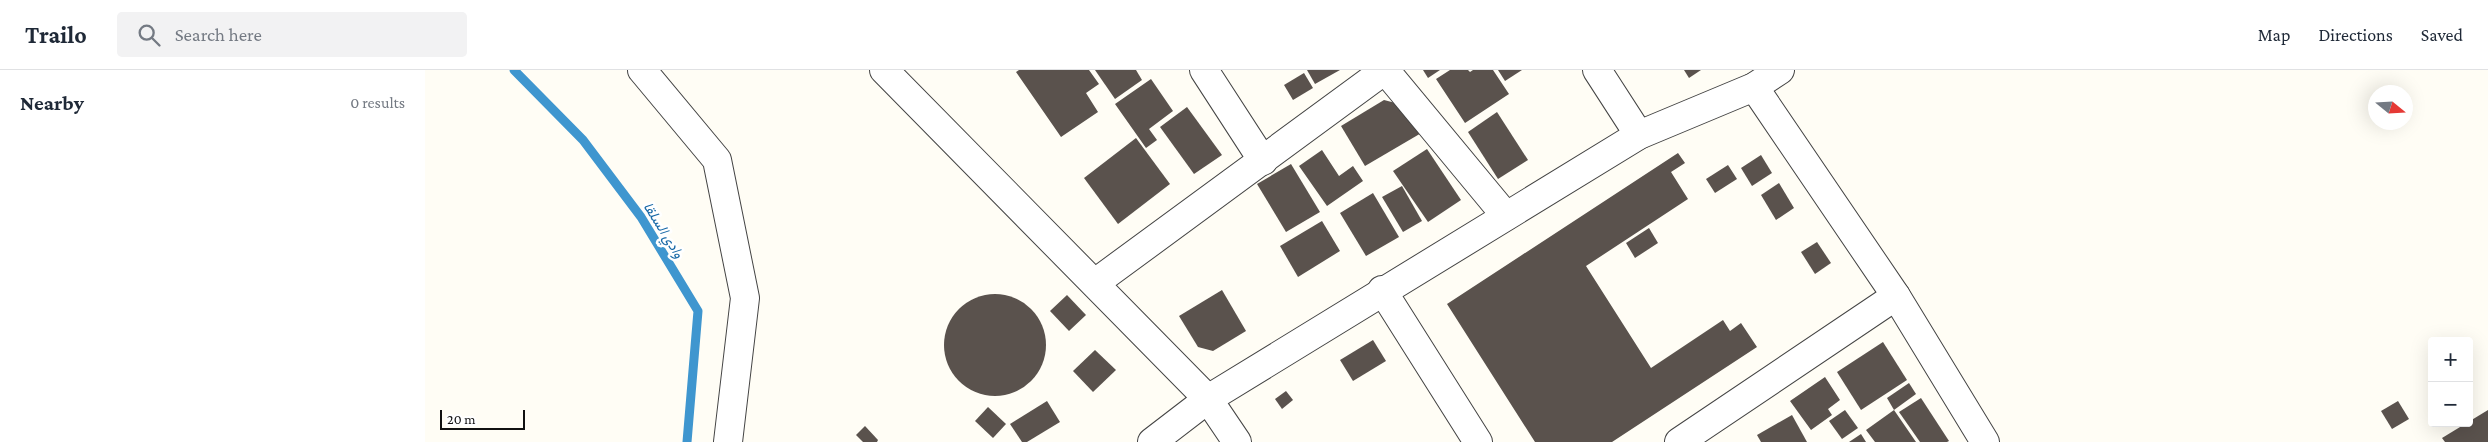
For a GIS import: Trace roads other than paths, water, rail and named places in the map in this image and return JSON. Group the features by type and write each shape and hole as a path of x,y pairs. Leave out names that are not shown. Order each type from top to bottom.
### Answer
{"street":[{"path":"642,70 717,160 745,298 729,442"},
{"path":"884,70 1208,399 1237,442"},
{"path":"1204,70 1263,161"},
{"path":"1095,283 1385,70 1506,216"},
{"path":"1597,70 1639,135"},
{"path":"1152,442 1208,399 1382,290 1639,135 1753,86 1781,70"},
{"path":"1753,86 1896,296 1985,442"},
{"path":"1382,290 1478,442"},
{"path":"1679,442 1896,296"}],"waterway":[{"name":"وادي السلقا","path":"514,70 583,140 641,217 698,311 687,442"}]}
